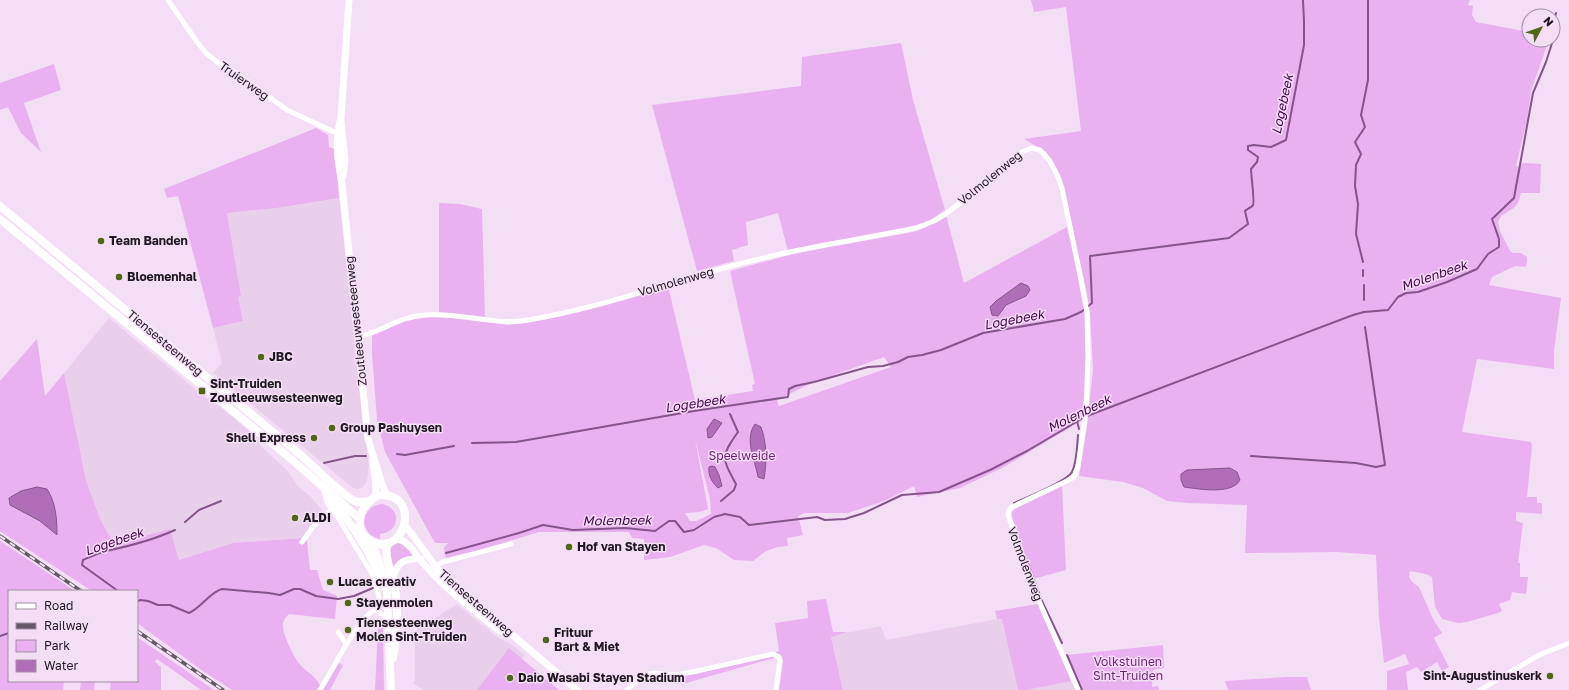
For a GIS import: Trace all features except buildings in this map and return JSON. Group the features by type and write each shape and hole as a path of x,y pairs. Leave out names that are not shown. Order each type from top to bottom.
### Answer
{"main road":[{"name":"Tiensesteenweg","path":"0,206 303,457 347,496 356,502 363,502 372,499"},
{"name":"Tiensesteenweg","path":"0,219 285,453 360,519"},
{"path":"317,482 337,506 370,556 379,576 387,605 389,619 391,690"},
{"path":"388,496 401,505 405,512 405,525 397,538 381,544 371,541 363,534 360,527 360,519 363,511 372,499 388,496"},
{"path":"371,541 384,577 387,592 387,605"},
{"path":"387,543 386,554 396,595 397,620 396,642 391,664"}],"street":[{"name":"Truierweg","path":"168,0 197,42 207,54 217,62 236,73 287,110 332,131 340,132"},
{"name":"Zoutleeuwsesteenweg","path":"349,0 340,132 337,143 368,439 376,485 372,499"},
{"name":"Volmolenweg","path":"357,337 371,334 401,319 423,315 453,315 509,322 529,320 616,300 725,267 916,228 934,221 946,214 1018,154 1027,149 1035,148 1045,154 1060,182 1081,280 1088,330 1086,412 1078,467 1074,476 1067,481 1012,507 1009,510 1008,515 1039,601 1078,690"},
{"name":"Zoutleeuwsesteenweg","path":"372,456 378,467 384,490 388,496"},
{"path":"320,690 366,616 375,610 379,598 374,577 327,502 324,491"},
{"path":"302,542 313,527 332,509"},
{"name":"Tiensesteenweg","path":"405,525 445,586 496,627 518,640 577,690"},
{"name":"Tiensesteenweg","path":"397,538 406,542 421,560 432,568"},
{"name":"Tiensesteenweg","path":"432,568 443,562 511,544"},
{"path":"393,578 395,569 403,561 410,559 421,560"},
{"path":"375,610 389,619"},
{"path":"338,632 346,646"},
{"path":"1480,690 1532,659 1569,643"},
{"path":"626,690 643,676 655,673 675,675 773,654 779,657 780,662 776,690"}],"shaded area":[{"path":"339,198 369,467 367,481 363,487 358,489 353,488 213,373 222,363 213,328 243,321 238,297 241,296 227,213 277,208"},
{"path":"109,318 211,402 221,407 256,437 261,446 288,471 297,485 312,498 321,509 322,513 303,538 233,543 179,560 169,529 114,544 100,519 86,480 64,373"},
{"path":"457,604 497,637 514,646 525,655 496,690 423,690 413,683 415,681 415,631"},
{"path":"1002,618 1018,690 843,690 831,636 881,626 886,640"},
{"path":"1072,681 1076,690 1026,690"}],"green space":[{"path":"1031,0 1470,0 1468,5 1473,6 1472,15 1476,22 1521,30 1521,48 1546,48 1531,91 1527,120 1516,166 1520,167 1522,163 1541,164 1540,193 1521,193 1518,203 1514,208 1501,216 1498,222 1500,231 1510,251 1513,253 1521,253 1527,257 1527,263 1525,267 1515,266 1492,277 1489,285 1561,298 1554,351 1554,369 1477,359 1462,432 1531,442 1532,446 1527,497 1537,497 1537,503 1542,503 1542,514 1516,512 1516,521 1523,523 1518,563 1520,563 1520,577 1528,577 1526,594 1512,592 1510,600 1499,604 1502,611 1498,613 1467,622 1458,623 1442,619 1435,607 1432,577 1426,574 1410,571 1409,577 1412,582 1419,587 1433,619 1442,633 1434,638 1449,667 1442,671 1437,662 1421,672 1417,667 1406,672 1408,690 1387,690 1387,671 1409,664 1405,654 1384,663 1379,618 1376,555 1338,552 1245,553 1247,505 1167,501 1143,488 1123,482 1079,476 1087,426 1093,369 1090,312 1061,176 1046,152 1024,139 1081,131 1066,7 1034,12"},
{"path":"901,43 913,100 945,210 926,223 912,227 788,251 778,213 746,222 748,245 732,250 734,261 697,271 652,105 801,86 802,57"},
{"path":"54,64 61,90 24,103 41,152 21,133 8,107 0,110 0,83"},
{"path":"316,128 328,135 329,147 335,149 339,198 277,208 227,213 241,296 238,297 243,321 213,328 178,196 167,198 164,189"},
{"path":"439,203 460,204 482,209 485,317 439,312"},
{"name":"Speelweide","path":"946,215 964,283 1067,227 1086,319 1087,363 1081,421 1004,467 960,488 917,497 914,486 884,501 848,513 805,513 798,516 803,535 787,538 788,546 778,547 766,551 753,561 734,560 716,548 704,545 670,557 644,560 644,539 632,538 629,532 539,532 447,558 445,557 444,548 448,543 435,543 385,452 377,420 372,335 405,321 432,316 485,321 507,325 523,323 668,286 695,400 753,391 752,385 755,384 730,271 797,253 913,232 927,227","holes":["884,357 891,367 779,406 777,400 814,382","695,439 710,499 711,514 696,521 690,521 685,513 699,512 708,509"]},
{"path":"37,339 45,396 64,373 86,480 100,519 114,544 170,529 179,560 233,543 303,538 307,541 310,570 317,570 323,590 337,596 335,619 289,614 284,620 283,629 288,644 298,662 313,676 321,687 318,690 232,690 138,624 138,590 90,590 0,531 0,381"},
{"path":"1062,486 1066,570 1033,579 1012,517 1012,512 1015,509"},
{"path":"382,504 393,510 396,520 392,529 380,534 380,539 368,532 364,520 369,510"},
{"path":"0,541 74,590 8,590 8,682 64,682 63,690 0,690"},
{"path":"394,543 403,544 416,556 403,558 393,566 391,551"},
{"path":"826,599 833,632 848,632 831,637 843,690 779,690 783,661 781,656 686,683 673,683 673,678 696,674 779,651 775,623 808,618 807,601"},
{"path":"1038,604 1072,681 1026,690 1018,690 1002,619 997,619 995,611"},
{"path":"378,627 383,627 384,690 375,690"},
{"path":"138,638 214,690 201,690 157,659 155,662 161,667 161,690 110,690 111,682 138,682"},
{"name":"Volkstuinen Sint-Truiden","path":"1163,645 1164,668 1153,670 1152,687 1158,686 1159,690 1081,690 1067,655"},
{"path":"509,648 559,690 477,690"},
{"path":"339,663 343,665 330,690 322,690"},
{"path":"1307,677 1311,690 1228,690 1225,681"},
{"path":"81,682 95,682 94,690 80,690"}],"water":[{"path":"1021,283 1028,286 1030,290 1026,296 1006,305 998,316 992,315 990,307"},
{"path":"714,419 722,423 712,437 708,438 707,429"},
{"path":"755,424 761,427 765,446 766,466 764,479 758,477 751,450 750,436"},
{"path":"709,467 715,467 719,475 722,486 718,488 710,476"},
{"path":"1230,468 1237,472 1240,480 1236,485 1230,488 1215,490 1184,487 1181,480 1181,474 1187,470"},
{"path":"37,487 47,489 50,494 54,505 57,535 40,521 10,505 9,498 21,491"}],"waterway":[{"name":"Logebeek","path":"472,443 516,442 694,411 788,397 789,389 795,386 868,367 883,366 898,362 908,357 941,350 983,333 1065,319 1081,312 1092,303 1090,256 1229,238 1248,224 1245,211 1252,206 1253,203 1251,169 1257,162 1258,157 1248,150 1248,146 1254,145 1271,147 1286,140 1304,45 1303,0"},
{"name":"Logebeek","path":"1363,262 1356,234 1358,204 1355,186 1356,165 1361,154 1355,142 1365,127 1361,115 1368,80 1368,0"},
{"name":"Molenbeek","path":"1087,416 1353,315 1364,312 1388,310 1398,297 1406,293 1418,292 1447,282 1477,269 1488,254 1499,247 1499,239 1492,219 1514,198 1533,93 1550,48"},
{"name":"Logebeek","path":"1363,270 1363,276"},
{"name":"Logebeek","path":"1364,285 1364,300"},
{"path":"1251,456 1356,463 1376,467 1385,465 1365,327"},
{"path":"721,501 734,490 736,484 725,458 728,447 738,432 730,414"},
{"name":"Molenbeek","path":"446,553 543,525 573,530 625,528 655,531 669,521 675,521 684,532 694,530 714,517 725,514 740,517 749,525 817,517 825,520 845,519 864,513 902,495 939,492 990,470 1027,451 1083,418"},
{"name":"Molenbeek","path":"1077,421 1079,429"},
{"path":"1014,503 1046,489 1069,476 1075,464 1078,435"},
{"name":"Logebeek","path":"397,454 405,455 454,446"},
{"name":"Logebeek","path":"324,463 355,456 366,456"},
{"name":"Logebeek","path":"185,522 199,510 221,501"},
{"name":"Logebeek","path":"117,590 82,565 83,560 103,552 158,537 175,530"},
{"path":"1027,561 1042,601 1062,643"},
{"name":"Molenbeek","path":"138,601 140,600 158,605 170,605 189,613 198,608 213,593 222,589 280,595 294,589 300,589 316,596 338,599 354,596 373,588"},
{"name":"Molenbeek","path":"0,636 8,633"},
{"path":"1067,655 1082,690"}],"railway":[{"path":"0,536 80,590"},
{"path":"138,632 223,690"}],"place":[{"name":"Team Banden","path":"101,241"},
{"name":"Bloemenhal","path":"119,277"},
{"name":"JBC","path":"261,357"},
{"name":"Sint-Truiden Zoutleeuwsesteenweg","path":"202,391"},
{"name":"Group Pashuysen","path":"332,428"},
{"name":"Shell Express","path":"314,438"},
{"name":"ALDI","path":"295,518"},
{"name":"Hof van Stayen","path":"569,547"},
{"name":"Lucas creativ","path":"330,582"},
{"name":"Stayenmolen","path":"348,603"},
{"name":"Tiensesteenweg Molen Sint-Truiden","path":"348,630"},
{"name":"Frituur Bart & Miet","path":"546,640"},
{"name":"Sint-Augustinuskerk","path":"1550,676"},
{"name":"Daio Wasabi Stayen Stadium","path":"510,678"}]}
